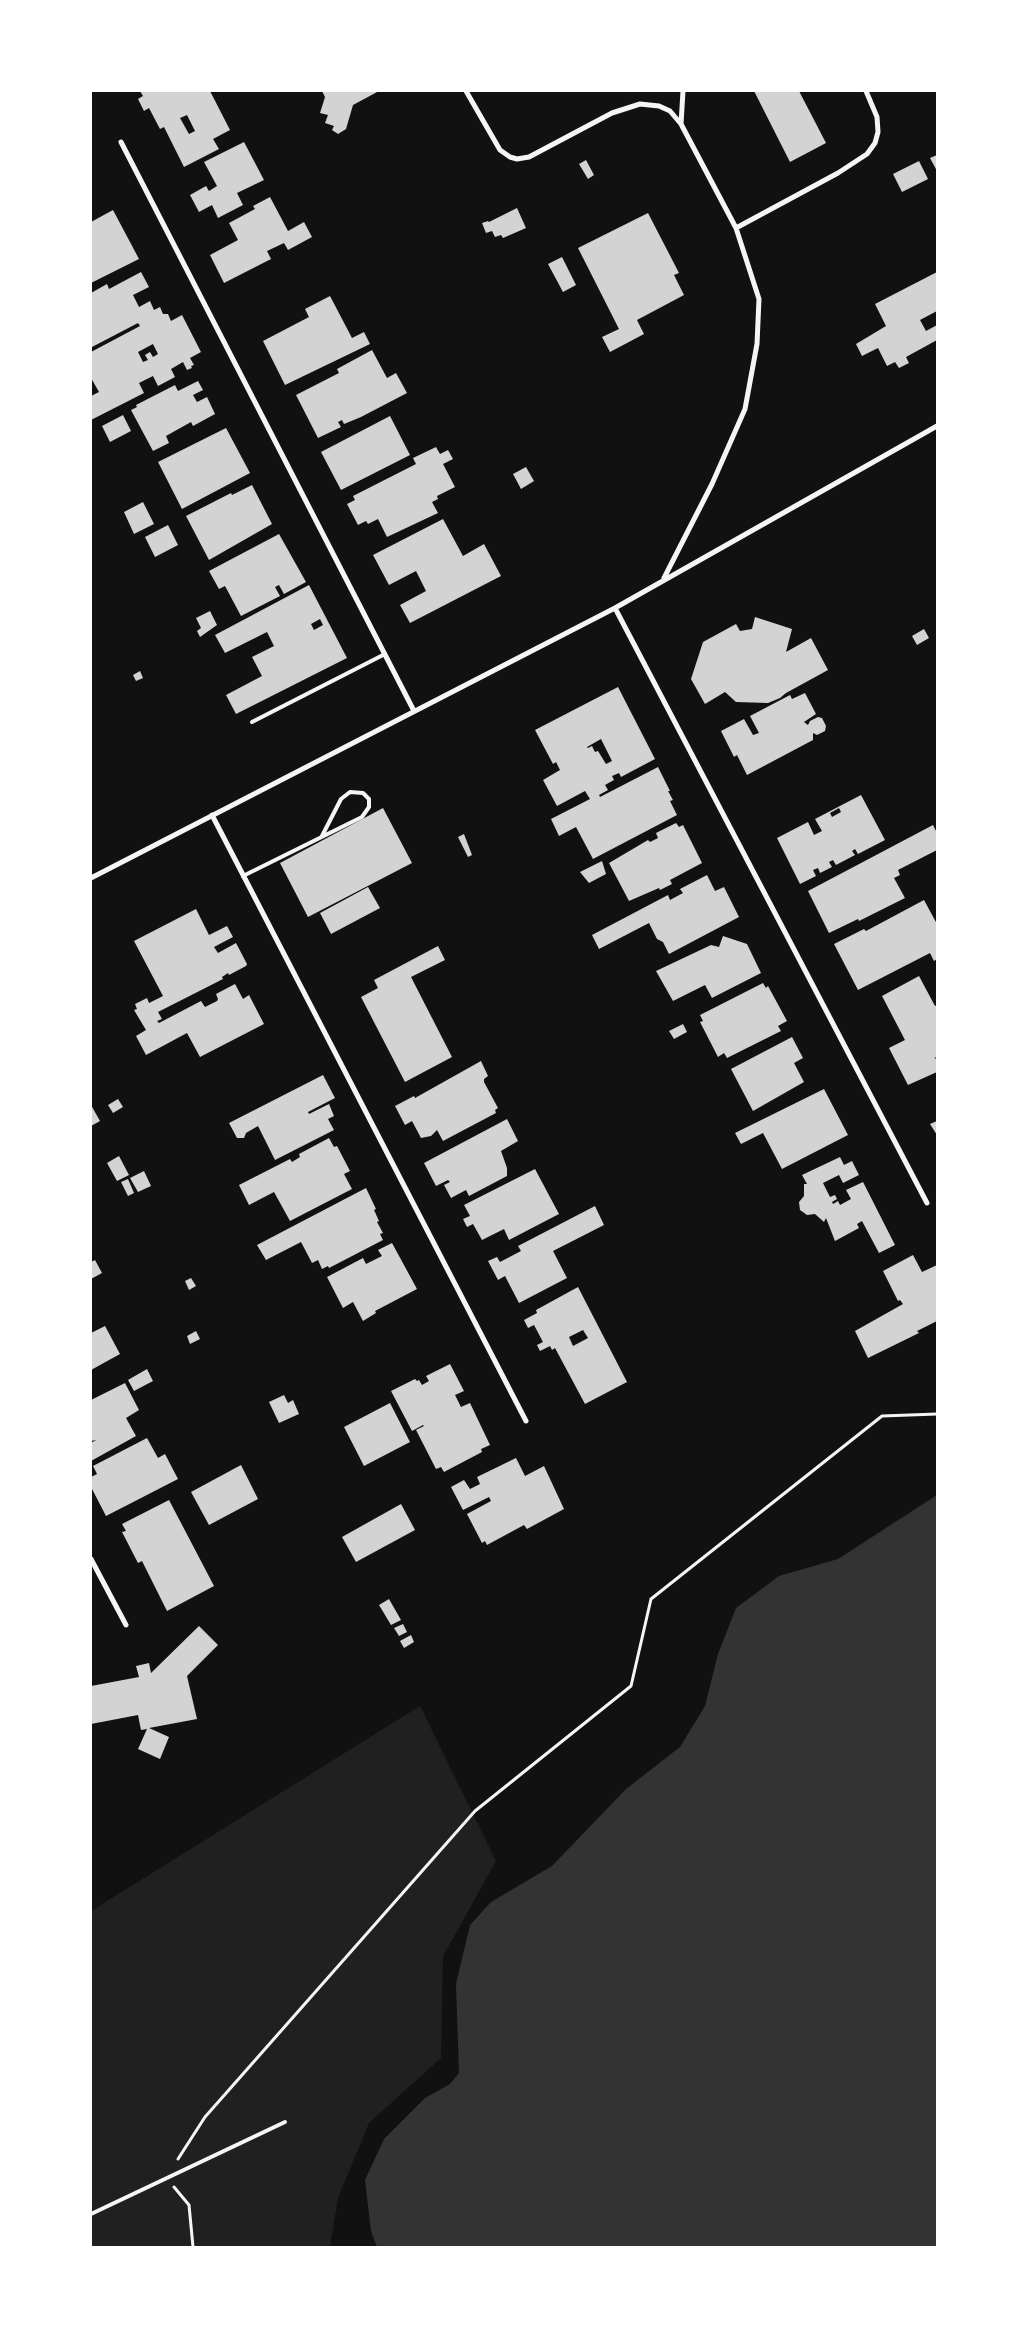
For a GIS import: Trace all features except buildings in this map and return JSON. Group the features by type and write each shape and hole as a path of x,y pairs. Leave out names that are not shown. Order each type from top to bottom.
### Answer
{"street":[{"path":"466,91 500,150 510,157 517,159 528,157 612,113 640,104 660,106 670,110 681,124 736,228 759,299 757,344 745,409 712,484 664,579"},
{"path":"681,124 683,91"},
{"path":"736,228 838,173 867,154 875,143 878,132 877,117 866,91"},
{"path":"121,142 414,711"},
{"path":"91,878 615,608 937,426"},
{"path":"615,608 926,1203"},
{"path":"212,815 526,1421"},
{"path":"91,1559 126,1625"}],"lane":[{"path":"252,722 385,654"},
{"path":"243,876 362,817 369,807 369,799 363,793 350,792 342,799 322,836"},
{"path":"91,2214 285,2122"}],"path":[{"path":"193,2247 190,2205 166,2177 205,2117 475,1811 631,1686 651,1598 882,1416 937,1414"}],"shaded area":[{"path":"937,1495 937,2247 377,2247 371,2231 365,2180 384,2139 425,2098 450,2084 459,2073 456,1984 470,1925 491,1902 552,1866 626,1789 680,1747 705,1706 718,1654 736,1608 779,1576 838,1559"},
{"path":"420,1706 496,1861 443,1956 441,2058 369,2123 338,2198 330,2247 91,2247 91,1911"}]}
